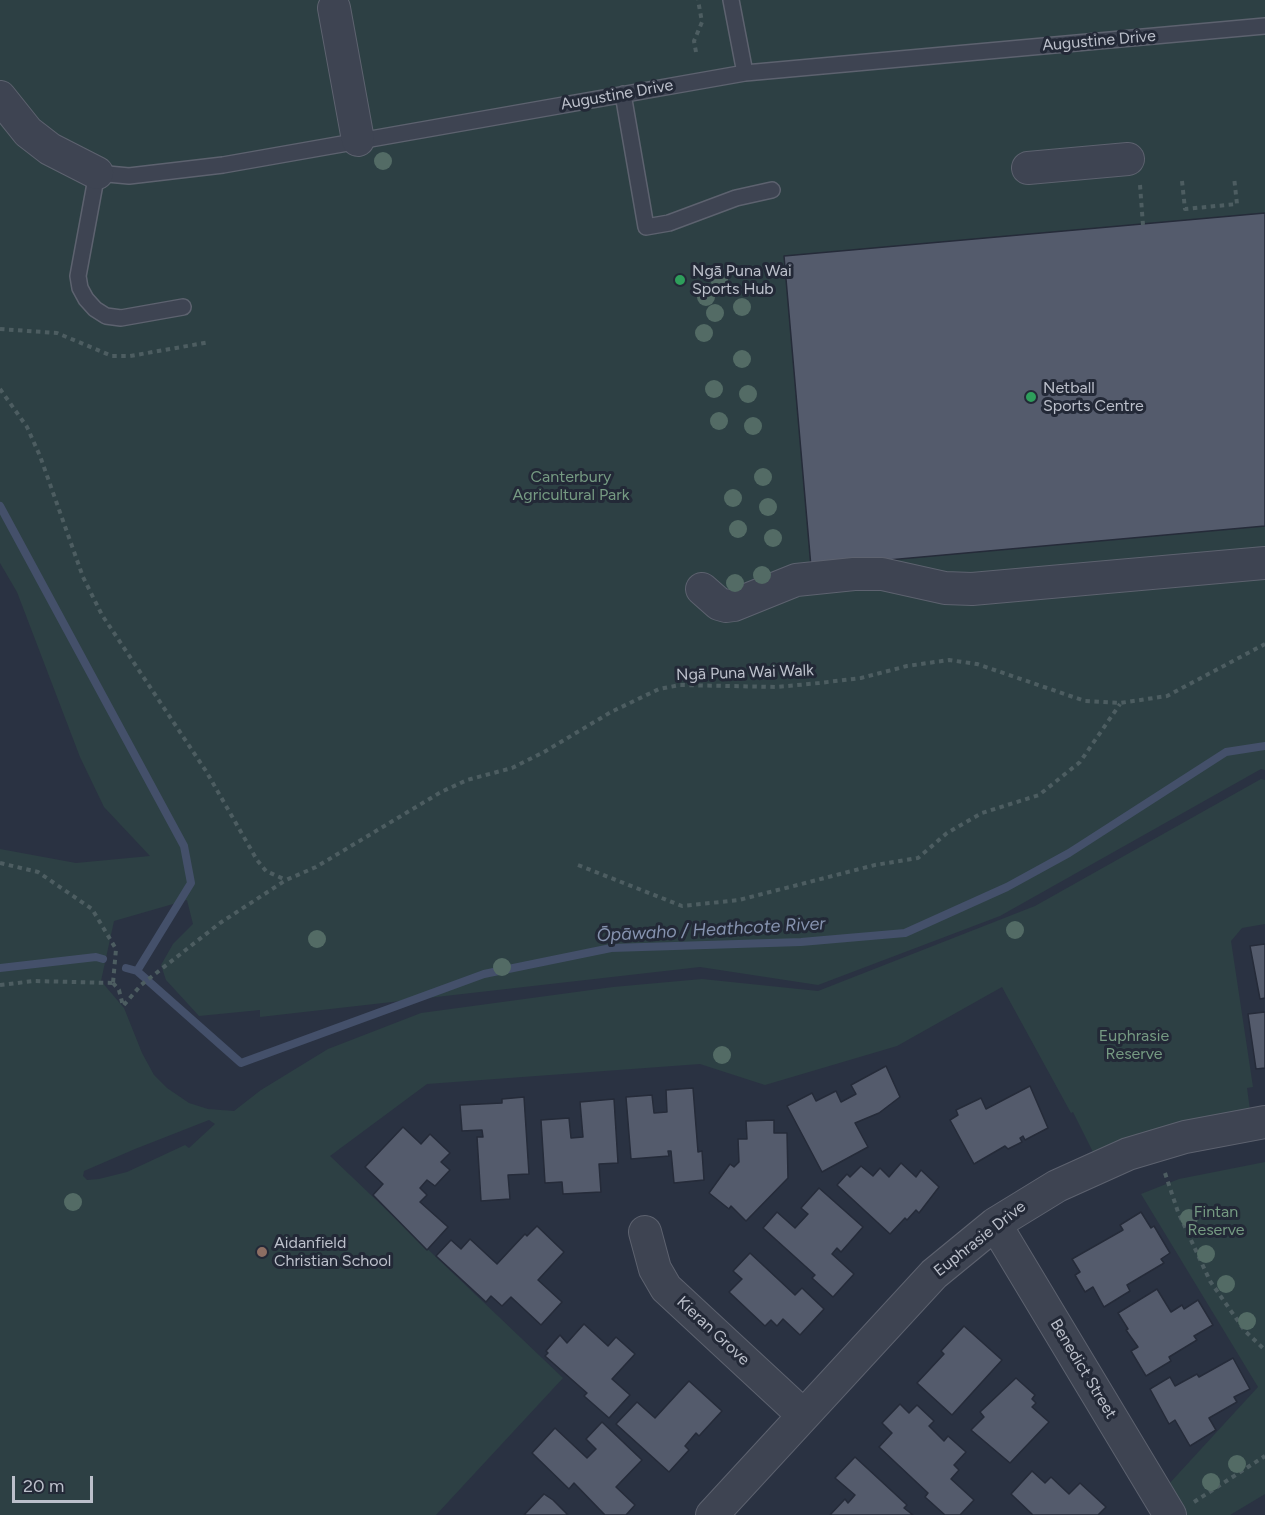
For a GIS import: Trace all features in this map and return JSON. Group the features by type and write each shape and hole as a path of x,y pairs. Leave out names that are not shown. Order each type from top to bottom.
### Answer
{"street":[{"path":"334,8 358,140"},
{"name":"Augustine Drive","path":"0,98 28,132 50,149 97,173"},
{"path":"1028,168 1134,172"},
{"path":"702,589 719,604 726,606 734,605 796,580 854,574 882,574 945,588 972,589 1265,563"},
{"name":"Euphrasie Drive","path":"712,1515 934,1274 995,1224 1025,1203 1090,1169 1156,1145 1222,1129 1265,1122"},
{"name":"Benedict Street","path":"995,1224 1179,1511"},
{"name":"Kieran Grove","path":"645,1232 655,1269 666,1288 803,1415"}],"lane":[{"path":"731,0 745,73"},
{"name":"Augustine Drive","path":"97,173 129,176 152,175 223,165 745,73 1265,26"},
{"path":"623,94 646,227 669,223 736,198 772,190"},
{"path":"97,173 78,276 80,288 86,299 106,316 121,318 183,307"}],"path":[{"path":"696,52 694,41 702,22 698,0"},
{"path":"1134,172 1143,225"},
{"path":"1182,181 1185,209 1237,204 1234,177"},
{"path":"0,329 57,333 112,356 130,356 210,342"},
{"path":"0,389 27,427 40,456 80,569 102,615 206,771 256,860 266,871 286,880"},
{"name":"Ngā Puna Wai Walk","path":"113,982 119,990 123,1006 141,985 220,923 286,880 316,867 441,792 467,780 512,768 544,752 611,712 659,689 680,685 777,687 819,683 861,678 907,666 949,660 977,664 1085,701 1120,703 1167,696 1265,644"},
{"path":"578,865 682,906 739,900 875,865 918,858 947,833 982,813 1039,795 1080,762 1120,703"},
{"path":"0,864 38,873 92,909 116,950 113,982 34,981 0,985"},
{"path":"1156,1145 1178,1212 1210,1281 1245,1330 1265,1350"},
{"path":"1179,1511 1240,1474 1265,1455"}],"green space":[{"name":"Canterbury Agricultural Park","path":"0,0 1265,0 1265,770 1261,769 1000,916 818,985 700,967 260,1017 260,1010 199,1016 166,980 161,965 173,944 193,924 187,900 114,921 101,981 124,1008 142,1053 154,1075 167,1088 189,1103 208,1109 234,1111 261,1090 328,1049 421,1013 613,987 702,979 818,991 1035,906 1261,779 1265,780 1265,924 1242,928 1231,941 1253,1087 1247,1088 1250,1110 1141,1134 1093,1152 1073,1112 1071,1113 1002,987 897,1046 765,1085 700,1064 427,1084 330,1156 563,1378 436,1515 0,1515 0,849 76,863 150,856 104,807 80,757 17,592 0,563","holes":["209,1120 215,1124 189,1148 185,1145 127,1172 99,1179 87,1180 83,1176 84,1171 135,1149"]},
{"name":"Fintan Reserve","path":"1265,1162 1265,1494 1230,1515 1186,1515 1168,1485 1258,1387 1141,1194 1179,1179"}],"building":[{"name":"Netball Sports Centre","path":"1265,213 1265,526 811,567 784,256"},
{"path":"1265,944 1265,998 1260,999 1250,946"},
{"path":"1265,1012 1265,1068 1256,1069 1248,1014"},
{"path":"886,1066 900,1097 879,1113 855,1123 868,1147 822,1172 787,1106 812,1093 816,1101 836,1091 841,1102 856,1094 851,1085"},
{"path":"1030,1086 1048,1128 1025,1140 1023,1136 1020,1138 1022,1142 1008,1149 1005,1146 974,1164 950,1120 958,1115 956,1110 981,1098 986,1109"},
{"path":"693,1088 698,1152 702,1151 704,1180 674,1183 671,1151 668,1151 669,1156 631,1159 626,1097 652,1095 654,1113 667,1112 666,1090"},
{"path":"524,1097 529,1174 508,1175 510,1199 481,1201 477,1137 483,1137 482,1130 462,1131 460,1105 502,1103 502,1099"},
{"path":"614,1099 618,1163 599,1164 601,1192 563,1194 562,1182 545,1183 541,1120 569,1118 571,1138 583,1137 580,1102"},
{"path":"774,1120 774,1133 787,1133 788,1178 746,1221 731,1206 729,1209 709,1193 730,1164 734,1167 739,1162 738,1139 747,1139 746,1121"},
{"path":"403,1127 421,1144 430,1134 450,1153 441,1162 450,1170 435,1186 427,1180 420,1188 427,1195 420,1202 448,1227 427,1250 373,1195 383,1184 365,1167"},
{"path":"901,1163 916,1177 921,1170 939,1187 919,1213 916,1210 890,1234 837,1185 847,1174 850,1177 861,1166 873,1176 880,1168 889,1177"},
{"path":"819,1188 863,1227 841,1252 837,1248 832,1254 854,1274 833,1297 812,1278 815,1275 763,1228 777,1212 795,1228 808,1214 801,1208"},
{"path":"1141,1212 1151,1228 1154,1226 1170,1253 1161,1259 1164,1263 1127,1285 1130,1291 1104,1307 1093,1287 1085,1292 1075,1275 1080,1272 1072,1259 1123,1230 1120,1225"},
{"path":"537,1226 564,1252 538,1280 562,1302 541,1325 511,1297 502,1306 491,1296 486,1302 436,1256 451,1240 461,1249 470,1239 497,1264 525,1234 527,1236"},
{"path":"750,1253 795,1295 802,1288 824,1309 800,1335 783,1319 777,1326 771,1320 765,1326 729,1292 742,1279 733,1271"},
{"path":"1157,1289 1171,1312 1182,1305 1184,1309 1198,1300 1213,1325 1194,1336 1197,1340 1169,1357 1171,1361 1146,1376 1131,1351 1138,1347 1118,1313"},
{"path":"584,1324 608,1346 616,1337 635,1354 612,1379 630,1395 609,1418 584,1396 587,1393 545,1356 548,1353 546,1351 560,1335 567,1343"},
{"path":"964,1326 1002,1360 952,1415 917,1383 944,1354 941,1351"},
{"path":"1233,1358 1250,1389 1234,1397 1237,1402 1209,1418 1216,1430 1190,1446 1175,1420 1169,1424 1150,1389 1170,1377 1175,1386 1197,1374 1199,1377"},
{"path":"1016,1378 1035,1395 1032,1399 1036,1403 1032,1407 1049,1422 1010,1463 971,1430 984,1417 980,1412"},
{"path":"689,1381 722,1411 699,1436 696,1433 685,1446 689,1450 669,1472 616,1424 637,1402 655,1418"},
{"path":"900,1404 909,1413 917,1405 934,1421 929,1426 944,1441 948,1436 966,1452 954,1465 959,1470 951,1479 974,1500 960,1515 945,1515 925,1497 928,1493 879,1447 892,1433 882,1423"},
{"path":"602,1422 642,1460 616,1487 635,1505 626,1515 605,1515 574,1483 569,1489 532,1453 555,1428 587,1458 596,1449 586,1439"},
{"path":"855,1457 907,1505 904,1508 913,1515 830,1515 845,1499 848,1503 855,1495 835,1478"},
{"path":"1032,1471 1045,1483 1051,1477 1069,1494 1080,1483 1106,1507 1098,1515 1033,1515 1011,1494"},
{"path":"544,1494 553,1500 568,1515 524,1515"}],"waterway":[{"path":"0,506 184,846 191,883 137,971"},
{"name":"Ōpāwaho / Heathcote River","path":"126,968 137,971 241,1063 484,974 611,948 801,942 905,933 1007,887 1069,853 1226,752 1265,746"},
{"name":"Ōpāwaho / Heathcote River","path":"0,968 96,957 103,959"}],"place":[{"name":"Ngā Puna Wai Sports Hub","path":"680,280"},
{"name":"Netball Sports Centre","path":"1031,397"},
{"name":"Aidanfield Christian School","path":"262,1252"}],"park label":[{"name":"Euphrasie Reserve","path":"1134,1045"}]}
